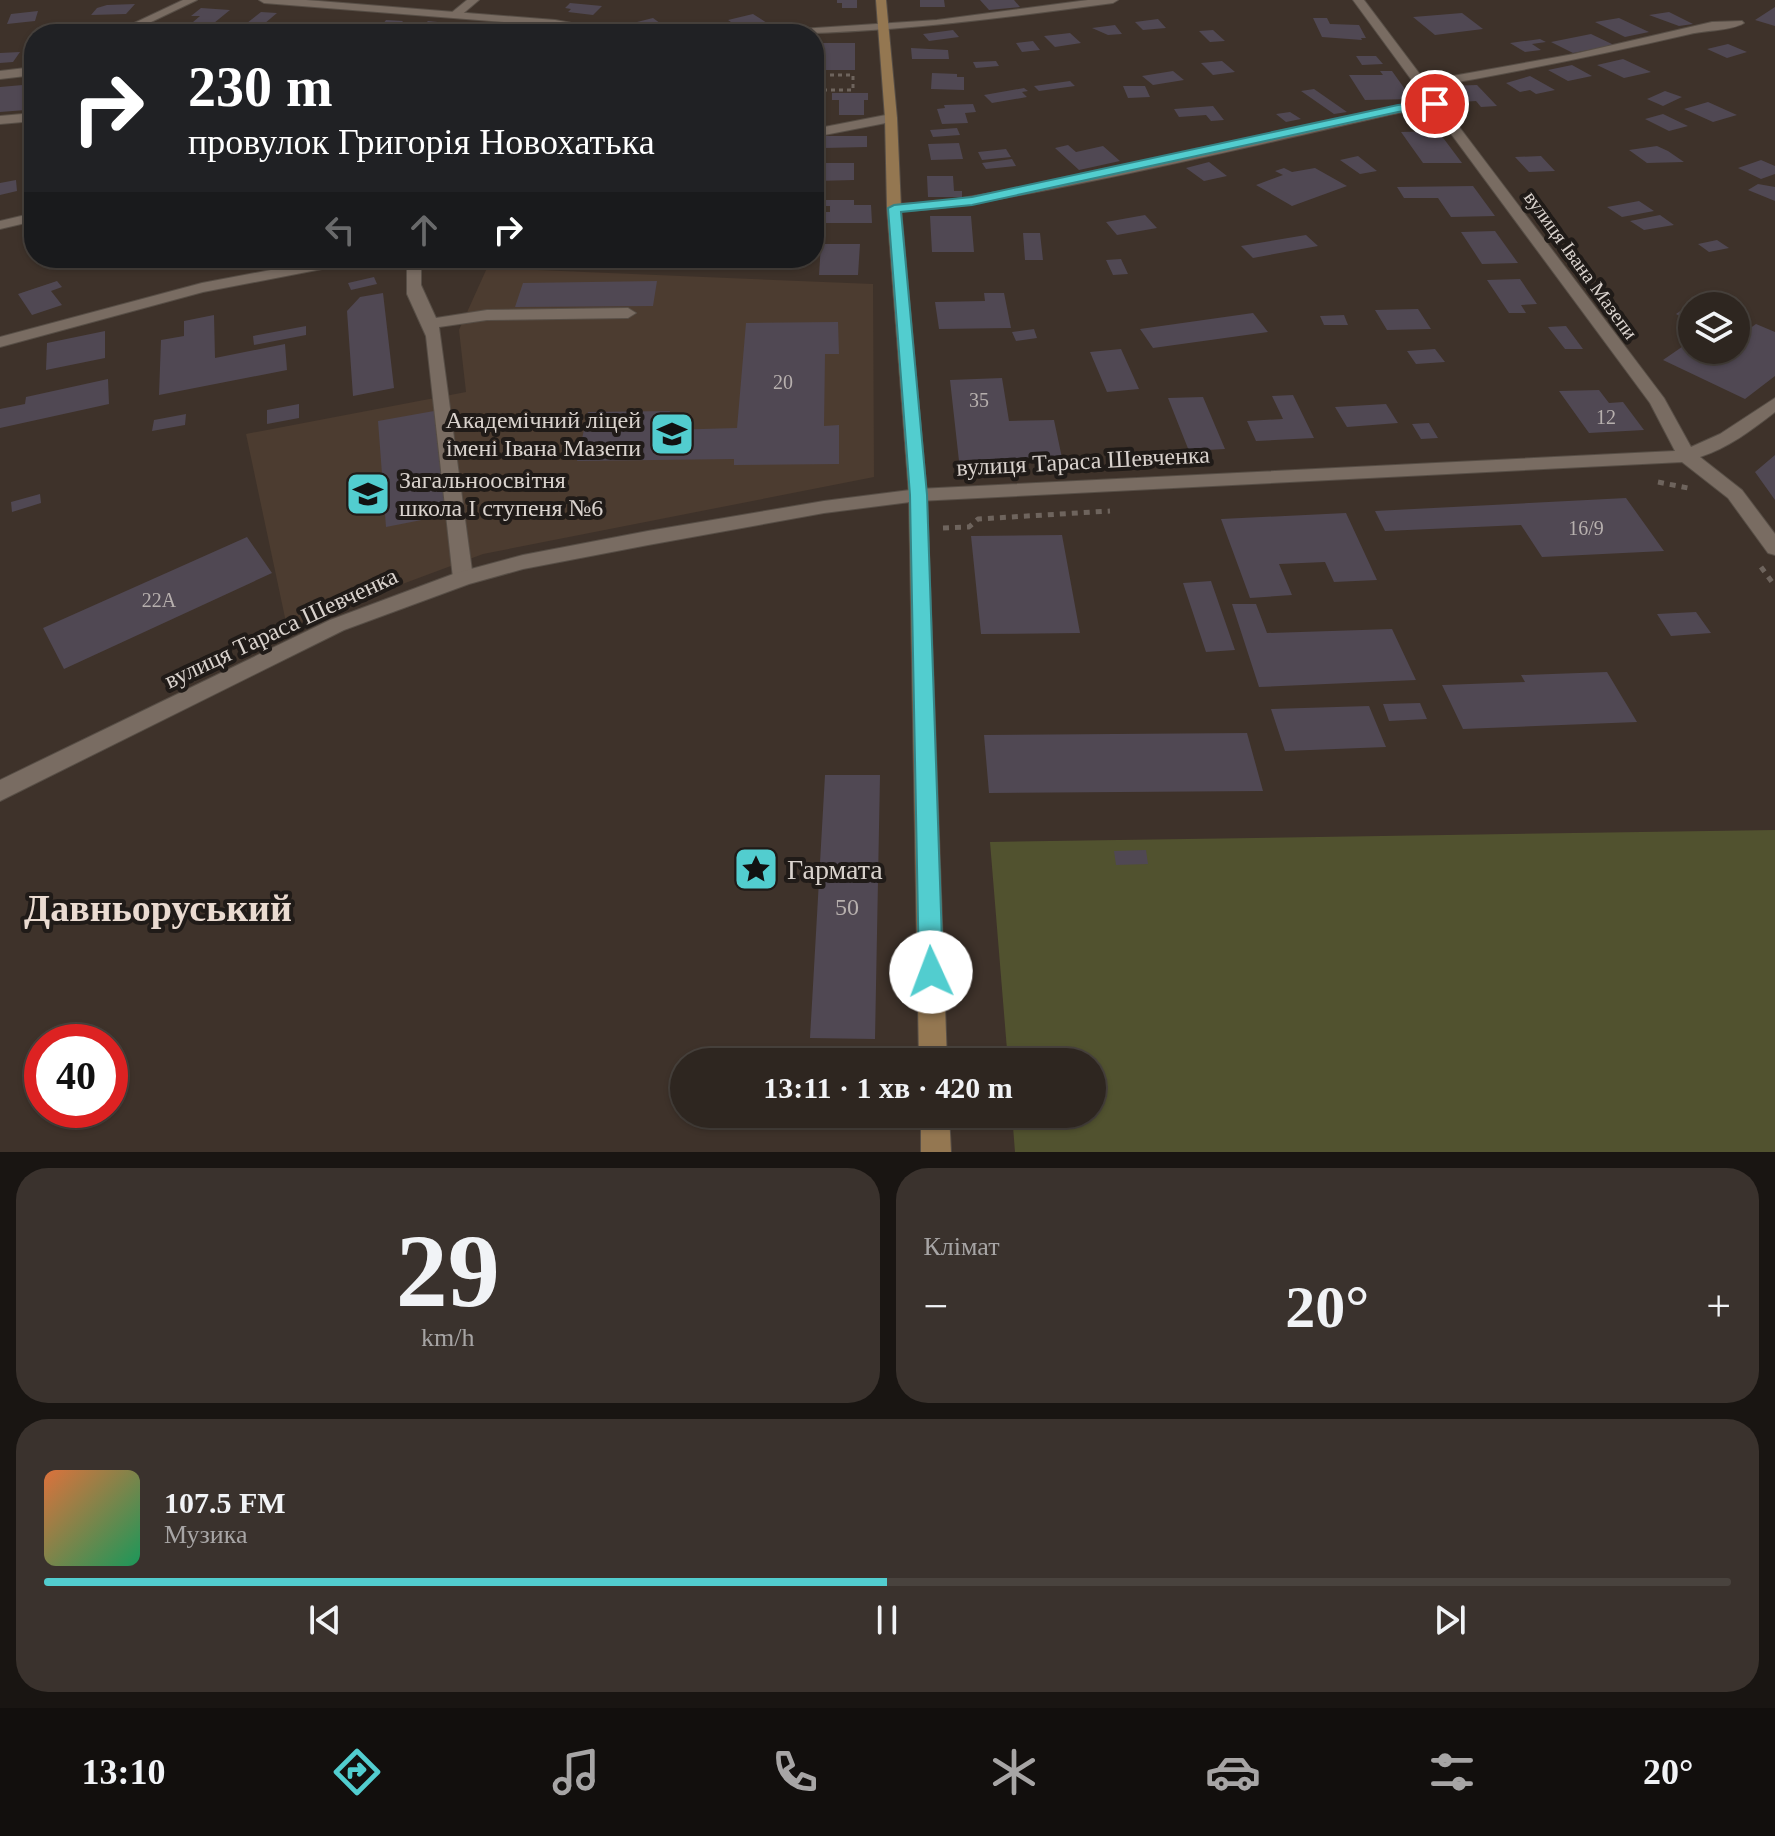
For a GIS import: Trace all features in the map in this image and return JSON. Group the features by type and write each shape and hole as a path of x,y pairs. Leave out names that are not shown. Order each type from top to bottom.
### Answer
{"street":[{"path":"139,24 192,0"},
{"path":"264,0 561,24"},
{"path":"455,15 474,0"},
{"path":"881,0 891,118 894,208 918,495 933,1048"},
{"path":"824,30 961,20 1113,0"},
{"name":"вулиця Івана Мазепи","path":"1358,0 1658,402 1687,456 1735,494 1775,548"},
{"path":"1421,85 1587,56 1712,25 1738,23"},
{"path":"0,75 24,72"},
{"path":"894,208 939,206 1003,195 1398,109 1435,104"},
{"path":"0,120 24,118"},
{"path":"824,131 891,118"},
{"path":"0,225 24,219"},
{"path":"0,342 202,288 306,268"},
{"path":"414,268 413,293 431,323 463,578"},
{"path":"431,323 487,315 628,313"},
{"name":"вулиця Тараса Шевченка","path":"0,791 337,625 463,578 523,562 824,507 918,495 1687,456 1701,454 1733,436 1775,403"},
{"path":"935,1128 936,1152"}],"path":[{"path":"824,75 853,75 853,90 824,90"},
{"path":"1650,480 1692,489"},
{"path":"919,529 969,527 978,519 1119,510"},
{"path":"1758,563 1775,586"}],"shaded area":[{"name":"Академічний ліцей імені Івана Мазепи","path":"487,268 873,284 874,477 483,554 287,627 246,434 466,392 459,330"}],"green space":[{"path":"1775,830 1775,1152 1015,1152 1013,1128 1106,1128 1106,1048 1007,1048 990,842"}],"building":[{"path":"837,0 857,0 857,8 842,8 842,3 837,3"},
{"path":"920,0 944,0 945,7 920,7"},
{"path":"980,0 1014,0 1020,7 989,10"},
{"path":"570,3 602,6 593,15 568,12 571,9 565,8"},
{"path":"135,4 126,14 91,15 97,8 107,5"},
{"path":"1775,7 1775,26 1755,20"},
{"path":"201,8 230,10 214,23 193,22 200,16 191,16"},
{"path":"38,11 35,21 7,24 11,14"},
{"path":"261,12 277,13 264,24 247,23"},
{"path":"1669,12 1693,24 1679,26 1649,15"},
{"path":"1462,13 1483,29 1435,35 1413,17"},
{"path":"753,14 767,23 734,24 728,20"},
{"path":"653,18 661,24 629,24"},
{"path":"1313,18 1327,18 1330,24 1359,25 1366,38 1322,37"},
{"path":"1619,18 1649,32 1625,37 1595,22"},
{"path":"1158,19 1166,28 1143,30 1135,22"},
{"path":"386,20 403,21 401,24 383,24"},
{"path":"428,21 457,24 425,24"},
{"path":"337,22 374,22 373,24 336,24"},
{"path":"1115,25 1122,34 1108,35 1092,28"},
{"path":"953,30 959,37 929,41 923,34"},
{"path":"1213,30 1225,41 1210,42 1199,31"},
{"path":"1070,33 1081,43 1055,47 1044,36"},
{"path":"1591,34 1614,45 1573,53 1551,42"},
{"path":"1540,39 1546,42 1532,44 1541,50 1525,52 1510,43"},
{"path":"1033,41 1040,50 1022,52 1016,43"},
{"path":"824,43 855,43 855,70 824,70"},
{"path":"1728,44 1747,52 1727,58 1707,49"},
{"path":"911,48 948,50 949,59 912,59"},
{"path":"20,52 13,62 0,63 0,53"},
{"path":"1356,56 1376,56 1383,64 1362,65"},
{"path":"1623,59 1651,72 1624,78 1597,65"},
{"path":"996,61 999,66 976,68 973,62"},
{"path":"1222,61 1235,72 1213,75 1201,63"},
{"path":"1572,65 1592,76 1568,81 1548,70"},
{"path":"1173,71 1184,80 1153,85 1142,76"},
{"path":"1380,71 1392,71 1412,99 1365,100 1349,75 1383,75"},
{"path":"932,73 964,77 964,90 931,89"},
{"path":"1530,76 1555,90 1536,94 1530,90 1520,92 1506,83"},
{"path":"1070,81 1075,86 1039,91 1034,86"},
{"path":"24,85 24,110 0,112 0,87"},
{"path":"1477,85 1497,106 1481,107 1476,101 1461,102 1447,86"},
{"path":"1123,86 1145,86 1150,97 1128,98"},
{"path":"1024,88 1028,91 1022,92 1027,97 992,103 984,95"},
{"path":"1314,89 1347,112 1334,114 1301,91"},
{"path":"1665,91 1682,97 1663,106 1647,99"},
{"path":"832,93 868,93 868,100 864,100 864,115 839,115 839,100 832,100"},
{"path":"1708,102 1737,115 1713,122 1684,109"},
{"path":"973,104 976,112 965,113 968,123 942,124 937,109 945,108 944,105"},
{"path":"1213,106 1224,120 1211,121 1206,115 1179,117 1174,109"},
{"path":"1290,112 1301,119 1286,122 1276,114"},
{"path":"1663,114 1688,126 1669,131 1645,119"},
{"path":"957,128 960,135 933,137 930,130"},
{"path":"1438,131 1462,163 1423,163 1401,132"},
{"path":"825,136 867,136 867,147 824,148"},
{"path":"959,143 963,159 931,160 928,144"},
{"path":"1068,145 1076,152 1103,146 1120,161 1079,170 1055,148"},
{"path":"1657,146 1684,162 1647,163 1629,150"},
{"path":"1006,149 1011,157 982,160 978,152"},
{"path":"1358,156 1377,171 1360,174 1340,160"},
{"path":"1541,156 1555,171 1529,172 1515,157"},
{"path":"1012,159 1016,166 986,169 982,163"},
{"path":"1761,160 1775,166 1775,174 1761,179 1738,168"},
{"path":"1209,162 1227,176 1204,181 1186,168"},
{"path":"824,163 854,163 854,180 824,181"},
{"path":"1284,168 1292,172 1315,168 1347,186 1292,206 1256,185 1283,175 1275,171"},
{"path":"927,176 953,176 954,191 962,191 962,197 928,197"},
{"path":"16,180 17,191 0,195 0,183"},
{"path":"1758,184 1775,187 1775,201 1748,190"},
{"path":"1473,186 1495,216 1451,217 1438,198 1404,198 1397,187"},
{"path":"824,200 854,200 854,205 871,205 872,223 824,223 824,212 830,212 830,206 824,206"},
{"path":"1639,201 1654,211 1622,217 1607,207"},
{"path":"1145,215 1157,228 1117,235 1106,222"},
{"path":"1660,215 1674,225 1644,230 1630,221"},
{"path":"930,216 971,216 974,252 932,252"},
{"path":"1495,231 1518,263 1482,264 1461,232"},
{"path":"1023,233 1040,233 1043,260 1025,260"},
{"path":"1306,235 1318,246 1253,258 1241,246"},
{"path":"1717,240 1729,248 1709,252 1698,244"},
{"path":"824,244 860,244 858,275 819,275 819,268 824,268"},
{"path":"1121,259 1128,274 1113,275 1106,260"},
{"path":"374,277 377,284 351,290 348,283"},
{"path":"1520,279 1537,304 1521,305 1526,313 1509,313 1487,280"},
{"path":"57,281 62,287 51,291 62,305 32,315 18,294"},
{"path":"657,281 653,306 515,307 523,283"},
{"path":"383,293 394,388 353,396 347,311 360,297"},
{"path":"984,293 1004,293 1011,328 939,329 935,302 985,301"},
{"path":"1418,309 1431,329 1387,330 1375,310"},
{"path":"1253,313 1268,332 1153,348 1140,329"},
{"path":"214,315 215,358 285,344 287,370 159,395 161,340 184,336 184,321"},
{"path":"1344,315 1348,325 1324,325 1320,316"},
{"name":"Академічний ліцей імені Івана Мазепи","path":"838,322 839,354 825,354 824,426 839,425 839,464 734,465 734,459 577,461 588,412 670,411 667,430 737,428 746,323"},
{"path":"1756,324 1775,332 1775,376 1745,399 1663,360 1678,350 1678,364 1750,364 1750,328"},
{"path":"306,326 306,335 254,345 253,336"},
{"path":"1566,326 1583,349 1565,349 1548,327"},
{"path":"1034,329 1037,338 1016,341 1012,332"},
{"path":"105,331 105,358 46,370 47,343"},
{"path":"1121,349 1139,389 1107,392 1090,352"},
{"path":"1435,349 1445,362 1416,364 1407,351"},
{"path":"1002,378 1009,421 1054,420 1062,458 959,461 950,380"},
{"path":"108,379 109,404 0,428 0,409 25,404 26,397"},
{"path":"1599,390 1609,403 1623,402 1644,430 1589,433 1559,391"},
{"path":"1293,395 1314,438 1256,441 1247,421 1283,419 1272,396"},
{"path":"1203,397 1225,449 1189,451 1168,398"},
{"path":"299,404 299,418 267,424 267,410"},
{"path":"1386,404 1398,423 1347,427 1335,407"},
{"path":"434,411 447,515 386,527 378,421"},
{"path":"186,414 185,425 152,431 154,420"},
{"path":"1429,423 1438,438 1421,439 1412,424"},
{"path":"1775,455 1775,500 1755,472"},
{"path":"40,494 41,503 12,512 11,502"},
{"path":"1626,498 1664,551 1542,557 1521,525 1385,531 1375,511"},
{"path":"1346,513 1377,580 1334,582 1325,562 1279,564 1292,595 1250,598 1221,519"},
{"path":"1062,535 1080,633 981,634 971,536"},
{"path":"247,537 272,573 64,669 43,628"},
{"path":"1211,581 1235,650 1206,652 1183,583"},
{"path":"1232,604 1256,604 1267,633 1392,629 1416,680 1259,687"},
{"path":"1696,612 1711,633 1671,636 1657,614"},
{"path":"1607,672 1637,722 1463,729 1442,685 1525,682 1521,675"},
{"path":"1420,703 1427,719 1389,721 1383,704"},
{"path":"1369,706 1386,747 1285,751 1271,709"},
{"path":"1247,733 1263,791 989,793 984,735"},
{"path":"825,775 880,775 875,1039 810,1038"},
{"path":"1146,850 1148,864 1116,865 1114,851"}],"place":[{"name":"Академічний ліцей імені Івана Мазепи","path":"672,434"},
{"name":"Загальноосвітня школа І ступеня №6","path":"368,494"},
{"name":"Гармата","path":"756,869"}],"district":[{"name":"Давньоруський","path":"158,908"}],"route":[{"path":"931,972 918,495 894,208 972,201 1398,109 1435,104"}]}
